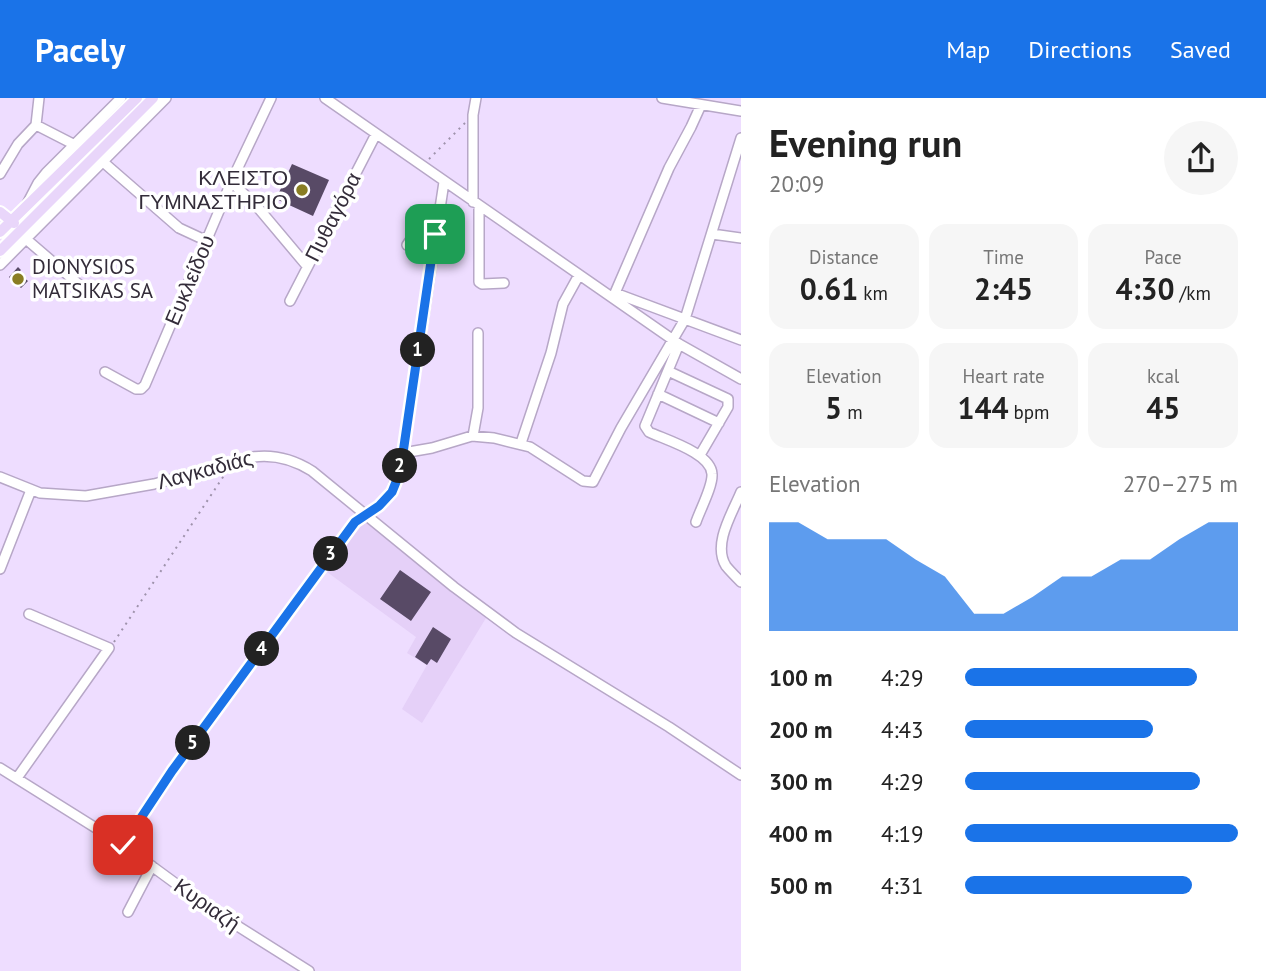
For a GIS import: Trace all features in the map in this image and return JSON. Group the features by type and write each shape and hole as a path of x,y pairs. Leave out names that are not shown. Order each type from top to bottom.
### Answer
{"main road":[{"path":"4,227 137,98"},
{"path":"0,251 21,236 153,98"},
{"path":"0,212 4,227 21,236"}],"street":[{"path":"0,174 18,144 36,125 39,98"},
{"path":"27,205 38,183 121,98"},
{"path":"0,265 21,236 102,162 166,98"},
{"name":"Ευκλείδου","path":"105,372 136,388 145,385 271,98"},
{"path":"325,98 579,275 614,295 676,342 741,379"},
{"path":"468,98 473,115"},
{"path":"476,98 473,115 479,282 504,283"},
{"path":"662,98 741,111"},
{"path":"614,295 669,168 701,105"},
{"path":"36,125 75,145"},
{"name":"Πυθαγόρα","path":"290,301 376,134"},
{"path":"696,522 712,478 710,467 700,455 647,430 645,423 668,371 741,138"},
{"path":"102,162 179,228 207,241"},
{"path":"123,845 172,771 355,522 379,506 392,492 403,453 444,182"},
{"path":"232,183 254,203 307,266"},
{"path":"407,244 425,219 438,216"},
{"path":"712,234 741,238"},
{"path":"21,236 90,295"},
{"path":"521,443 551,353 563,304 579,275"},
{"path":"614,295 741,340"},
{"path":"473,436 478,408 478,333"},
{"path":"403,453 473,436 521,443 583,481 593,482 621,428 676,342"},
{"path":"668,371 728,399 728,407 700,455"},
{"path":"658,394 719,423"},
{"name":"Λαγκαδιάς","path":"0,477 31,490 69,496 100,494 165,482 233,461 267,455 289,459 312,471 454,587 516,633 669,727 741,775"},
{"path":"0,569 31,490"},
{"path":"741,492 724,534 722,547 724,562 741,582"},
{"path":"17,778 109,648 29,614"},
{"name":"Κυριαζή","path":"0,768 123,845 209,908 309,971"},
{"path":"128,912 152,866"}],"path":[{"path":"422,166 473,115"},
{"path":"109,648 233,461"}],"shaded area":[{"path":"365,519 486,618 422,723 402,709 427,665 407,653 416,637 327,572"}],"building":[{"name":"ΚΛΕΙΣΤΟ ΓΥΜΝΑΣΤΗΡΙΟ","path":"292,164 329,180 313,216 276,199"},
{"name":"DIONYSIOS MATSIKAS SA","path":"18,267 21,270 18,273 28,281 21,288 9,277"},
{"path":"400,570 431,592 411,621 380,599"},
{"path":"433,627 451,639 437,663 431,659 427,665 415,657"}],"place":[{"name":"ΚΛΕΙΣΤΟ ΓΥΜΝΑΣΤΗΡΙΟ","path":"302,190"},
{"name":"DIONYSIOS MATSIKAS SA","path":"18,279"}],"route":[{"path":"123,845 172,771 358,518 379,506 392,492 403,453 435,234"}]}
